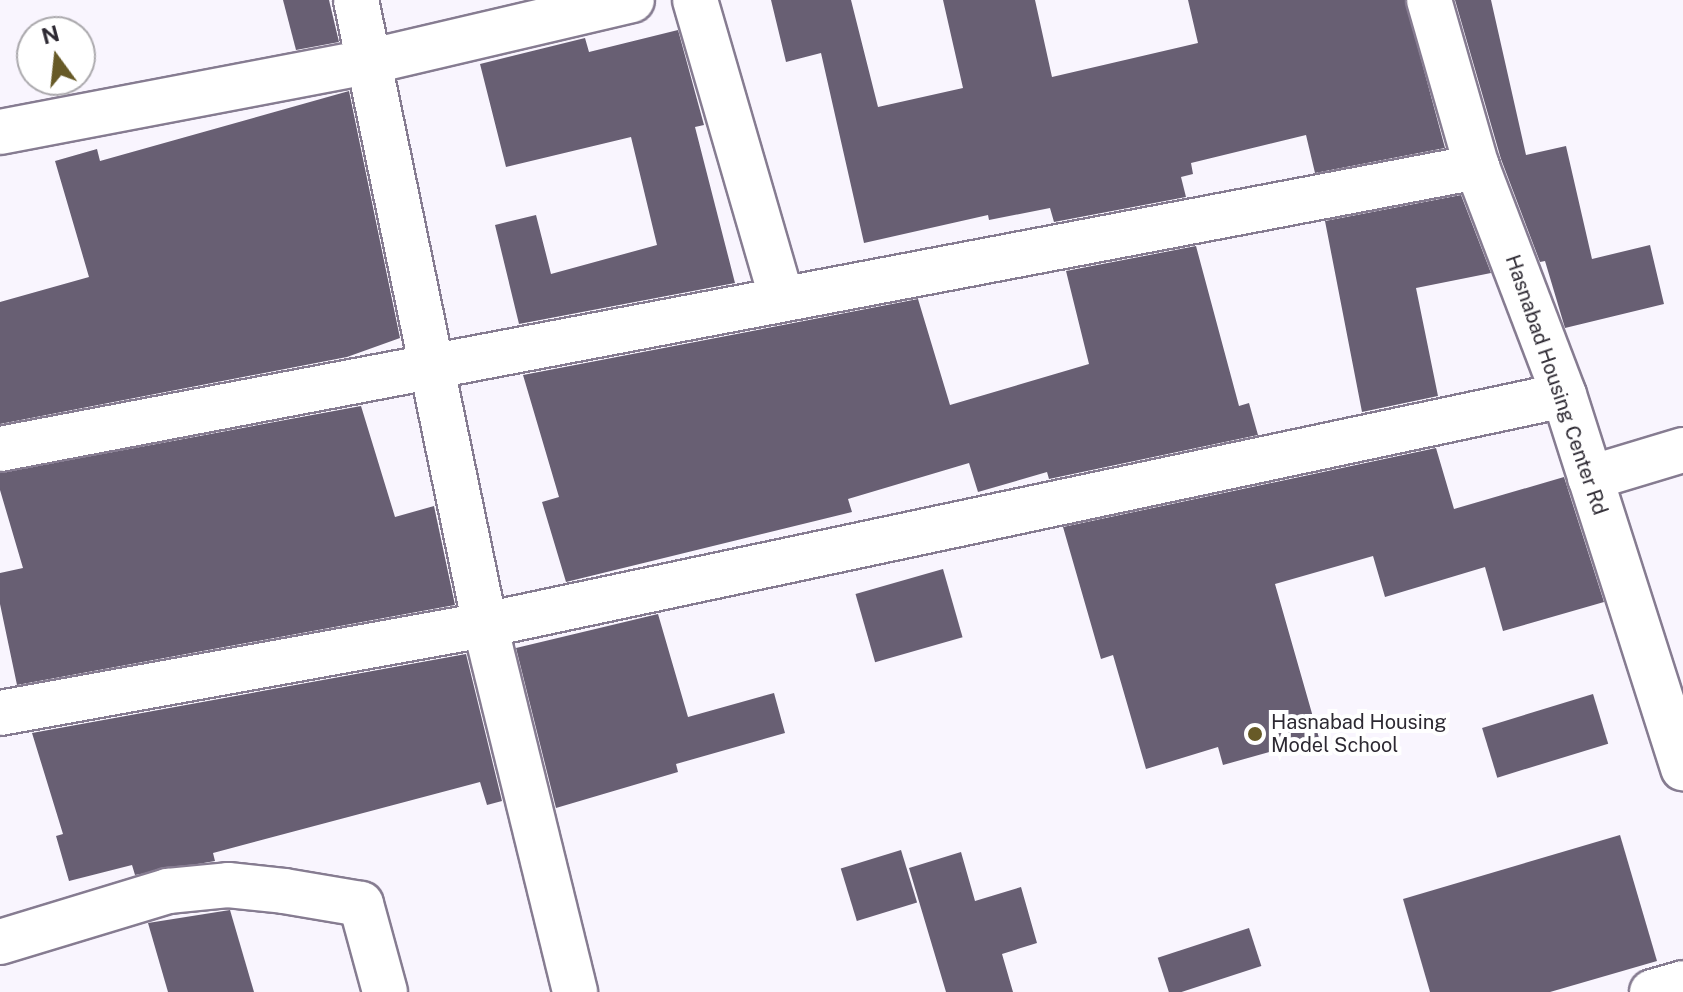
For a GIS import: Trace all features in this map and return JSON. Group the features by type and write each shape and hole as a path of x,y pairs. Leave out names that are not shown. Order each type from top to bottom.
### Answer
{"street":[{"path":"356,0 485,625 575,992"},
{"path":"0,132 368,62 632,0"},
{"path":"695,0 782,299"},
{"name":"Hasnabad Housing Center Rd","path":"1429,0 1477,167 1564,395 1683,769"},
{"path":"0,449 1477,167"},
{"path":"0,713 485,625 1564,395"},
{"path":"1590,478 1683,450"},
{"path":"0,942 168,891 228,885 284,891 361,904 385,992"},
{"path":"1652,992 1683,983"}],"building":[{"path":"283,0 329,0 339,42 296,50"},
{"path":"771,0 851,0 878,107 963,88 943,0 1035,0 1052,77 1198,43 1188,0 1405,0 1445,148 1315,173 1306,135 1191,163 1193,174 1181,177 1186,197 1054,222 1050,208 989,220 988,215 864,243 821,53 786,62"},
{"path":"1455,0 1491,0 1526,155 1566,146 1592,259 1650,245 1664,304 1565,328 1545,261 1540,262 1501,159"},
{"path":"678,30 704,125 695,127 735,283 519,324 495,225 536,215 551,274 657,245 631,137 506,167 480,64 585,38 589,52"},
{"path":"349,91 400,338 347,357 0,424 0,302 89,277 55,161 97,149 100,161"},
{"path":"1461,195 1491,273 1416,288 1438,396 1362,412 1325,221"},
{"path":"1196,246 1239,406 1249,403 1258,435 1049,479 1047,472 978,492 969,463 848,499 852,512 566,582 542,502 559,497 523,375 918,299 950,405 1089,364 1066,271"},
{"path":"361,406 395,517 434,506 455,605 17,685 0,604 0,573 23,568 0,490 0,473"},
{"path":"1436,448 1454,509 1564,477 1604,602 1503,631 1485,567 1385,597 1373,556 1275,584 1319,738 1223,765 1218,747 1146,769 1113,655 1101,659 1063,527"},
{"path":"943,569 963,637 875,662 856,594"},
{"path":"658,614 688,717 774,693 785,733 676,764 678,772 556,808 516,648"},
{"path":"466,654 502,801 487,805 480,782 213,853 215,861 135,875 132,865 69,881 56,836 63,834 32,733"},
{"path":"1593,694 1608,744 1497,778 1482,728"},
{"path":"1620,835 1657,961 1550,992 1430,992 1403,899"},
{"path":"901,850 917,903 857,921 841,868"},
{"path":"961,852 975,901 1021,887 1037,943 1002,954 1013,992 946,992 909,868"},
{"path":"230,910 254,992 168,992 148,923"},
{"path":"1249,928 1261,966 1181,992 1169,992 1158,958"}],"place":[{"name":"Hasnabad Housing Model School","path":"1255,734"}]}
